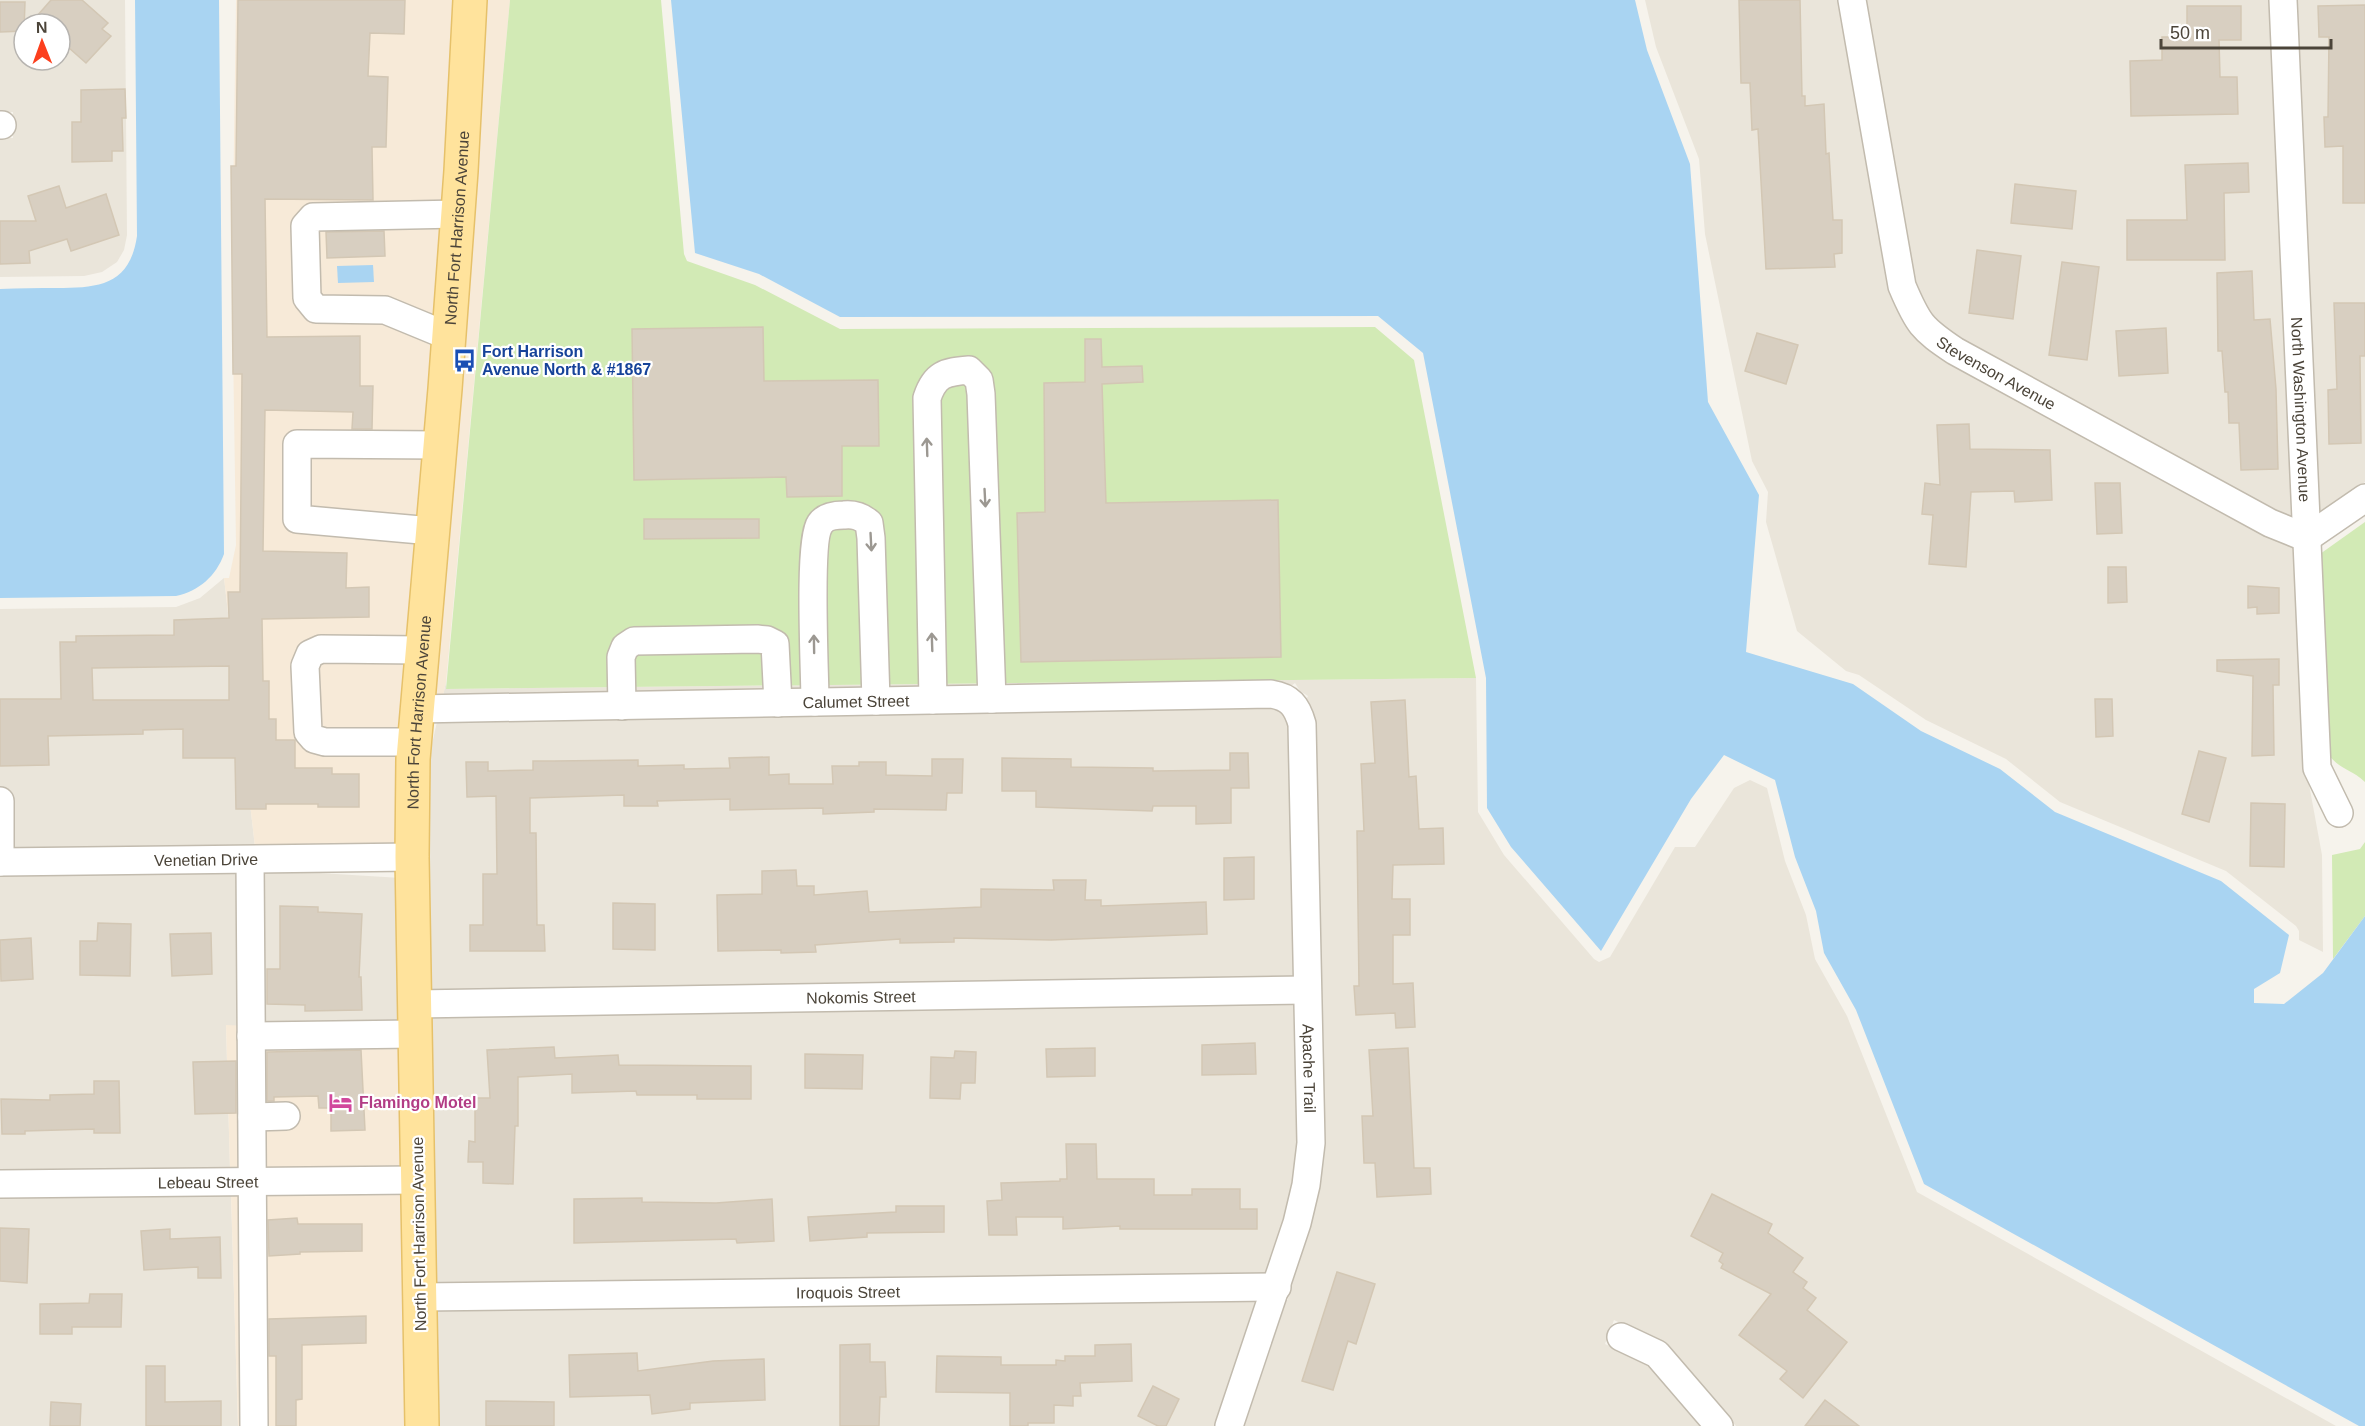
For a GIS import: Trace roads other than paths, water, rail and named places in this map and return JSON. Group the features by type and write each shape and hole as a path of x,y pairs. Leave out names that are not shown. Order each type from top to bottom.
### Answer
{"main road":[{"name":"North Fort Harrison Avenue","path":"422,1426 412,857 414,742 458,214 470,0"}],"street":[{"name":"Stevenson Avenue","path":"1852,0 1902,286 1914,315 1928,333 1955,351 2270,524 2307,538"},
{"name":"North Washington Avenue","path":"2283,0 2317,768 2339,813"},
{"path":"448,336 385,310 316,309 307,298 305,226 313,217 458,214"},
{"path":"933,700 927,398 932,383 948,371 969,370 979,380 981,393 992,699"},
{"path":"432,531 297,519 297,444 440,445"},
{"path":"2307,538 2365,498"},
{"path":"815,702 813,560 816,534 820,523 832,515 850,514 862,517 869,523 876,701"},
{"path":"622,706 621,657 625,647 634,641 767,639 775,644 778,703"},
{"path":"414,742 325,742 314,739 308,732 305,666 310,654 321,649 421,650"},
{"name":"Calumet Street","path":"416,709 1271,694 1283,696 1292,702"},
{"name":"Apache Trail","path":"1229,1426 1277,1287 1306,1185 1310,1154 1302,724 1292,702"},
{"path":"0,801 0,862"},
{"name":"Venetian Drive","path":"0,862 412,857"},
{"path":"250,860 254,1426"},
{"name":"Nokomis Street","path":"251,1036 415,1019 1307,990"},
{"path":"252,1117 286,1116"},
{"name":"Lebeau Street","path":"0,1184 417,1180"},
{"name":"Iroquois Street","path":"420,1297 1277,1287"},
{"path":"1621,1337 1657,1354 1719,1426"}],"water":[{"path":"135,0 219,0 224,554 221,562 206,581 176,596 0,598 0,289 86,287 110,280 120,274 127,265 137,236"},
{"path":"671,0 1635,0 1647,50 1690,164 1708,402 1759,495 1746,652 1853,684 1921,731 2000,769 2055,812 2221,881 2289,935 2280,973 2254,989 2254,1003 2284,1004 2323,973 2365,916 2365,1426 2359,1426 1924,1184 1856,1010 1824,953 1816,911 1795,857 1775,780 1724,755 1691,799 1601,951 1511,847 1487,808 1486,678 1423,353 1378,316 840,317 759,274 695,253"},
{"path":"373,265 374,282 338,283 337,266"}],"place":[{"name":"Fort Harrison Avenue North & #1867","path":"464,360"},
{"name":"Flamingo Motel","path":"341,1102"}]}
